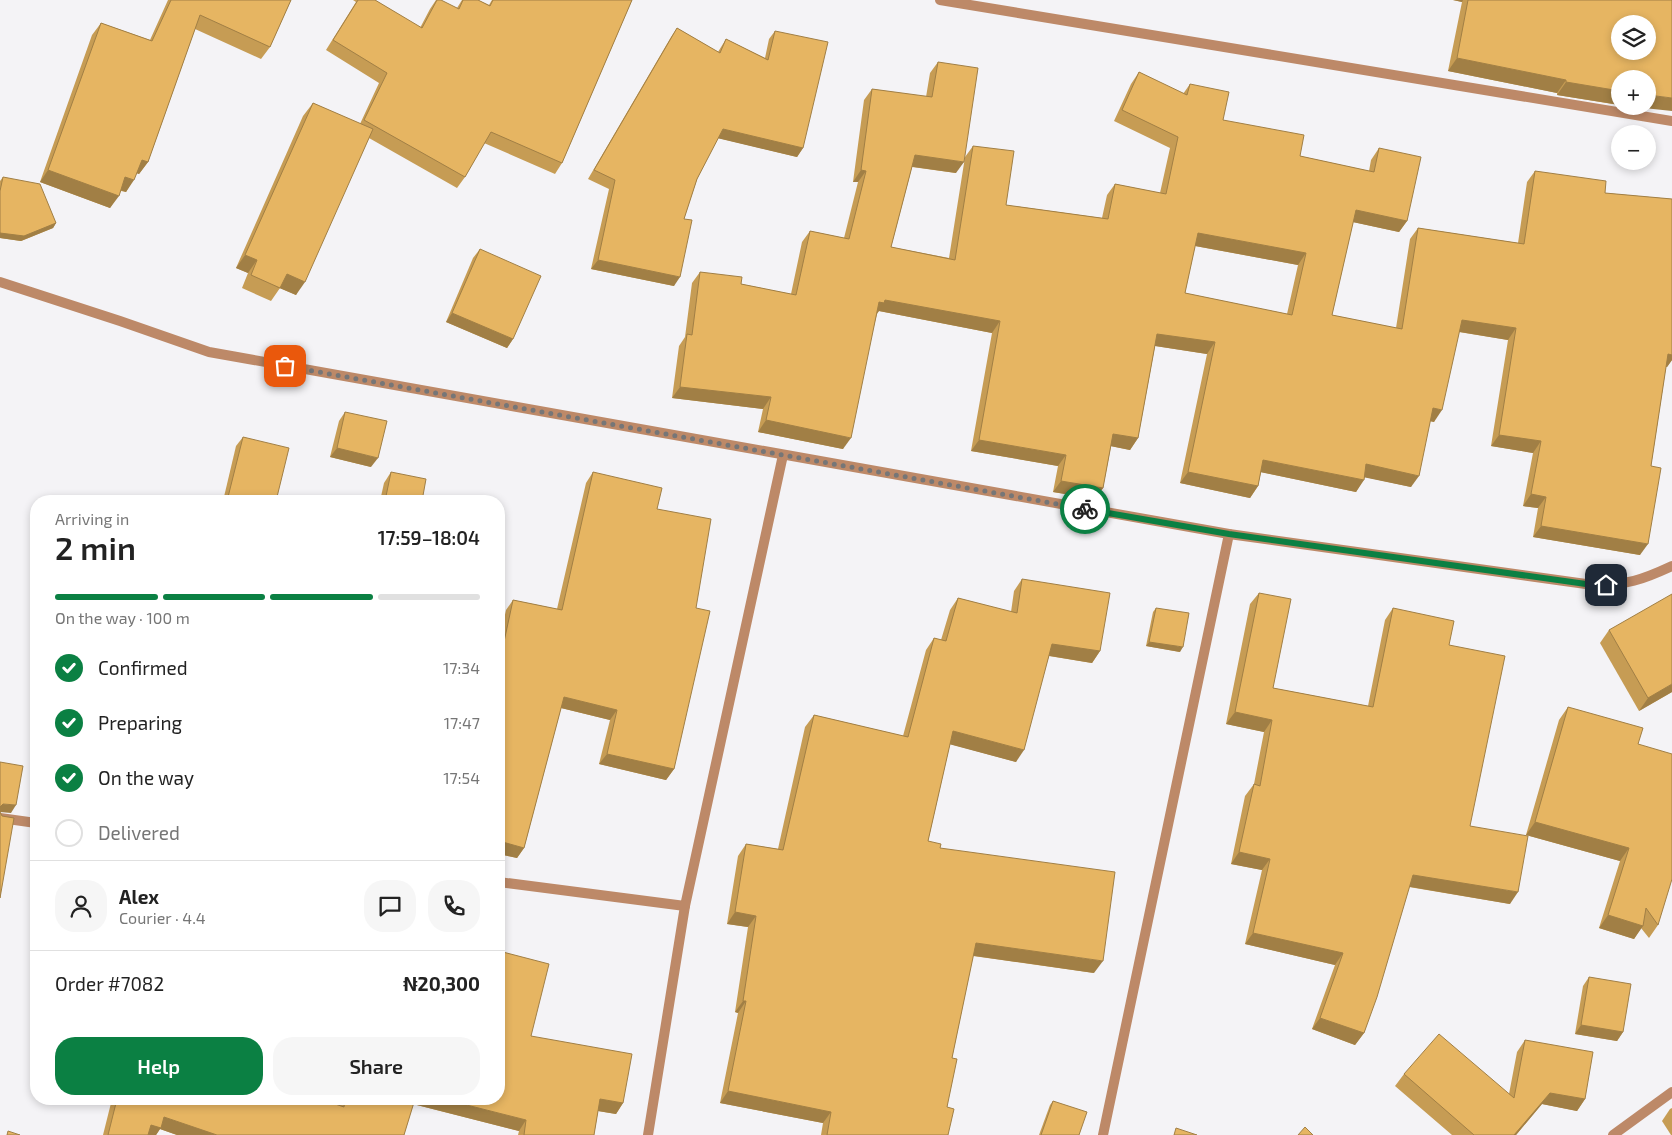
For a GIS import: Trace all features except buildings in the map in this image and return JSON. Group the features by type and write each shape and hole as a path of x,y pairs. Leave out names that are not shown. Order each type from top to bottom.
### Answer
{"street":[{"path":"940,0 1672,121"},
{"path":"0,282 208,352 1229,534 1593,585 1618,585 1646,578 1672,566"},
{"path":"648,1135 685,906 783,456"},
{"path":"1103,1135 1229,534"},
{"path":"0,818 30,822"},
{"path":"505,883 685,906"},
{"path":"1613,1135 1672,1092"}],"way so far":[{"path":"285,366 1085,509"}],"route":[{"path":"1085,509 1229,534 1593,585 1606,585"}]}
